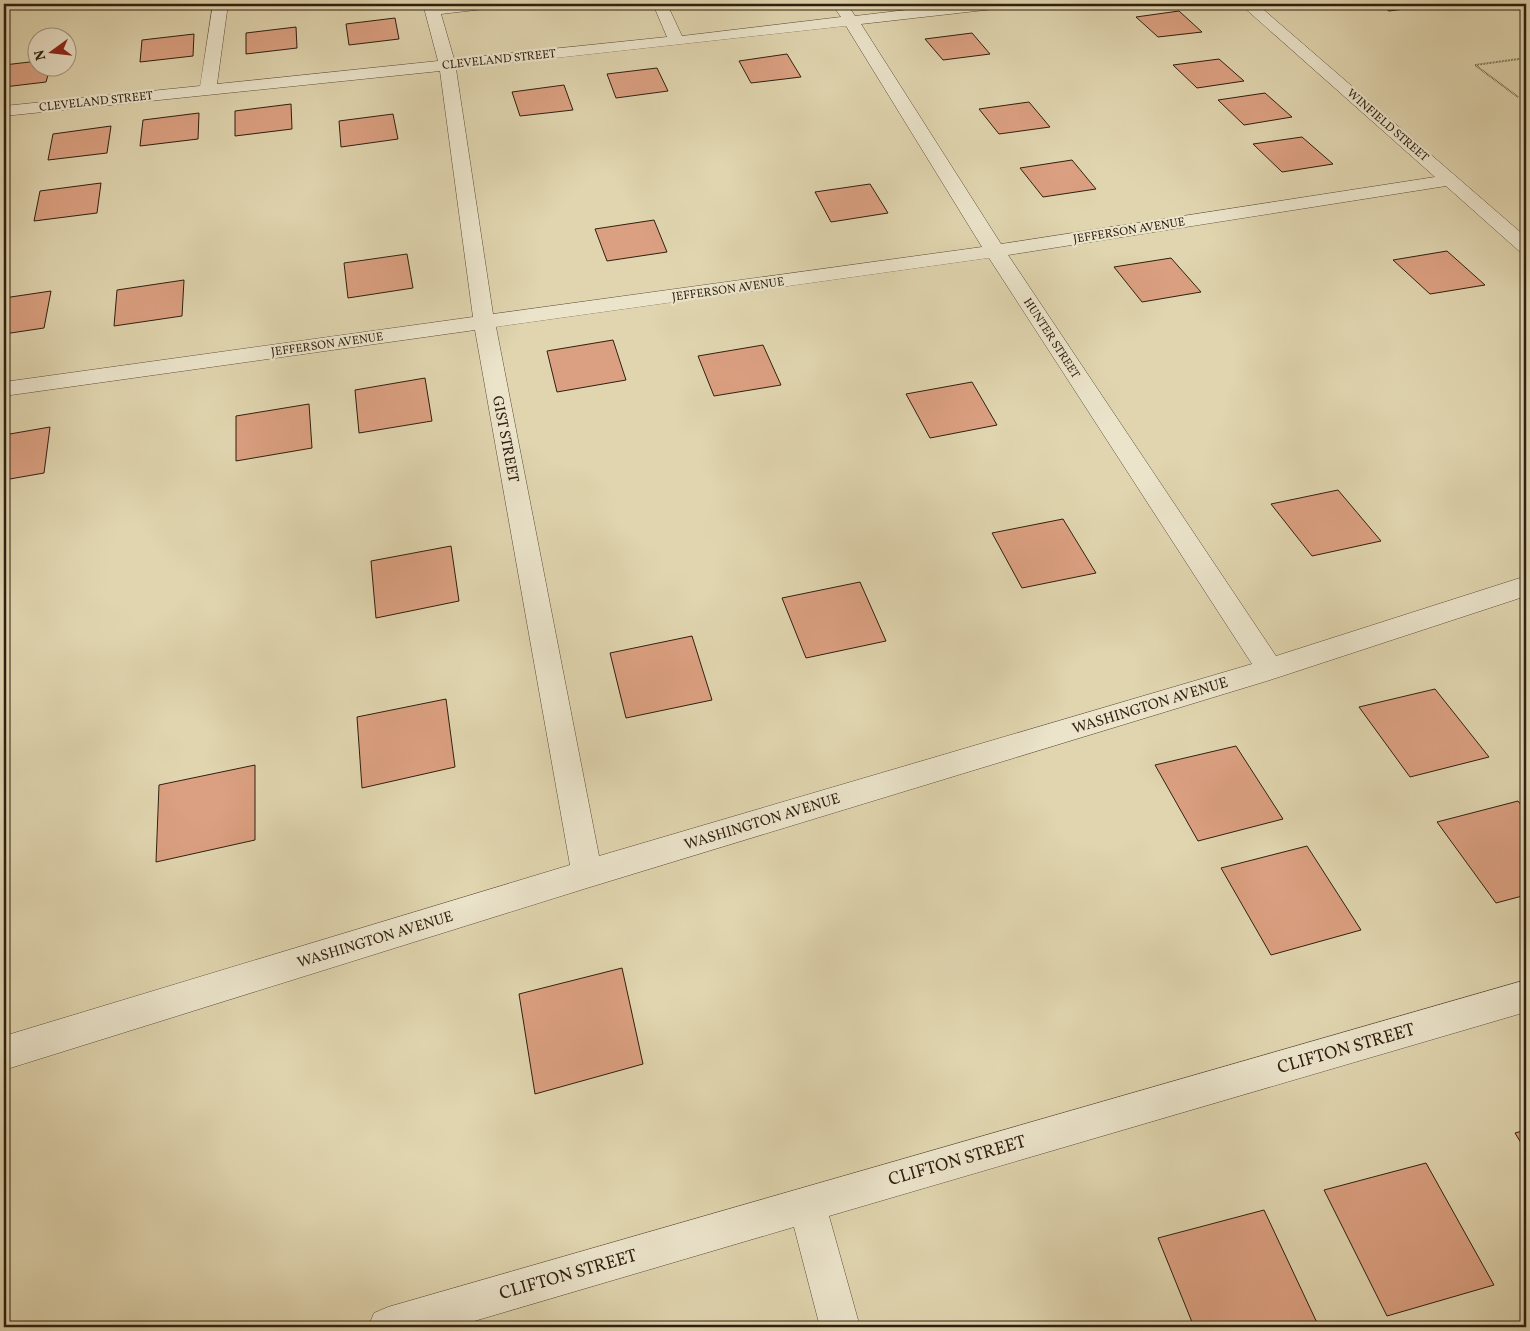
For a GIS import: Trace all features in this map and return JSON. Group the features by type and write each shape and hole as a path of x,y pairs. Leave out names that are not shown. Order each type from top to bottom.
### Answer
{"street":[{"path":"208,89 220,4"},
{"path":"431,8 484,4"},
{"path":"660,4 677,41"},
{"name":"CLEVELAND STREET","path":"4,111 677,41 845,12 994,4"},
{"name":"WINFIELD STREET","path":"1248,4 1526,247"},
{"name":"GIST STREET","path":"431,8 447,64 484,322 586,874"},
{"name":"HUNTER STREET","path":"845,12 995,251 1270,669"},
{"name":"JEFFERSON AVENUE","path":"4,389 995,251 1451,180"},
{"name":"WASHINGTON AVENUE","path":"4,1053 586,874 1270,669 1524,586"},
{"name":"CLIFTON STREET","path":"388,1327 1526,996"},
{"path":"807,1204 840,1327"}],"path":[{"path":"1518,97 1475,66 1526,58"}],"building":[{"path":"727,4 776,4 730,9"},
{"path":"1379,4 1444,4 1389,11"},
{"path":"1179,11 1202,32 1158,37 1136,17"},
{"path":"395,18 399,39 349,45 346,24"},
{"path":"296,27 297,48 246,54 246,33"},
{"path":"972,33 990,54 943,60 925,39"},
{"path":"194,34 193,56 140,62 142,40"},
{"path":"787,54 801,77 751,83 739,61"},
{"path":"1219,59 1244,81 1197,88 1173,65"},
{"path":"28,62 28,78 47,78 46,82 4,87 4,65"},
{"path":"657,68 668,91 616,98 607,74"},
{"path":"564,85 573,110 520,116 512,92"},
{"path":"1265,93 1292,117 1244,125 1218,100"},
{"path":"1029,102 1050,127 999,134 979,109"},
{"path":"291,104 292,129 235,136 235,111"},
{"path":"199,113 198,139 140,146 143,120"},
{"path":"393,114 398,139 341,147 339,121"},
{"path":"111,126 107,153 48,160 53,134"},
{"path":"1302,137 1333,164 1282,172 1253,144"},
{"path":"1072,160 1096,189 1043,197 1020,168"},
{"path":"101,183 97,213 34,221 40,191"},
{"path":"870,184 888,213 831,222 815,192"},
{"path":"654,220 667,252 607,261 595,229"},
{"path":"1447,251 1485,285 1430,294 1393,260"},
{"path":"407,254 413,288 348,298 344,263"},
{"path":"1171,258 1201,292 1142,302 1114,267"},
{"path":"184,280 182,316 114,326 117,290"},
{"path":"51,291 44,328 4,334 4,298"},
{"path":"613,340 626,380 557,392 547,351"},
{"path":"763,345 781,385 714,396 698,356"},
{"path":"425,378 432,421 359,433 355,390"},
{"path":"972,382 997,425 930,438 906,394"},
{"path":"309,404 312,448 236,461 236,416"},
{"path":"50,427 44,473 4,480 4,435"},
{"path":"1338,490 1381,541 1312,556 1271,504"},
{"path":"1063,519 1096,573 1022,588 992,533"},
{"path":"451,546 459,601 376,618 371,561"},
{"path":"860,582 886,641 806,658 782,598"},
{"path":"692,636 712,700 626,718 610,653"},
{"path":"1435,689 1489,757 1410,777 1359,707"},
{"path":"446,699 455,767 362,788 357,717"},
{"path":"1236,746 1283,819 1198,841 1155,765"},
{"path":"255,765 255,840 156,862 159,785"},
{"path":"1518,801 1526,811 1526,895 1496,903 1437,822"},
{"path":"1307,846 1361,930 1271,955 1221,868"},
{"path":"622,968 643,1064 535,1094 519,994"},
{"path":"1526,1130 1526,1151 1515,1133"},
{"path":"1426,1163 1494,1285 1387,1316 1324,1190"},
{"path":"1264,1210 1319,1327 1194,1327 1158,1238"}]}
